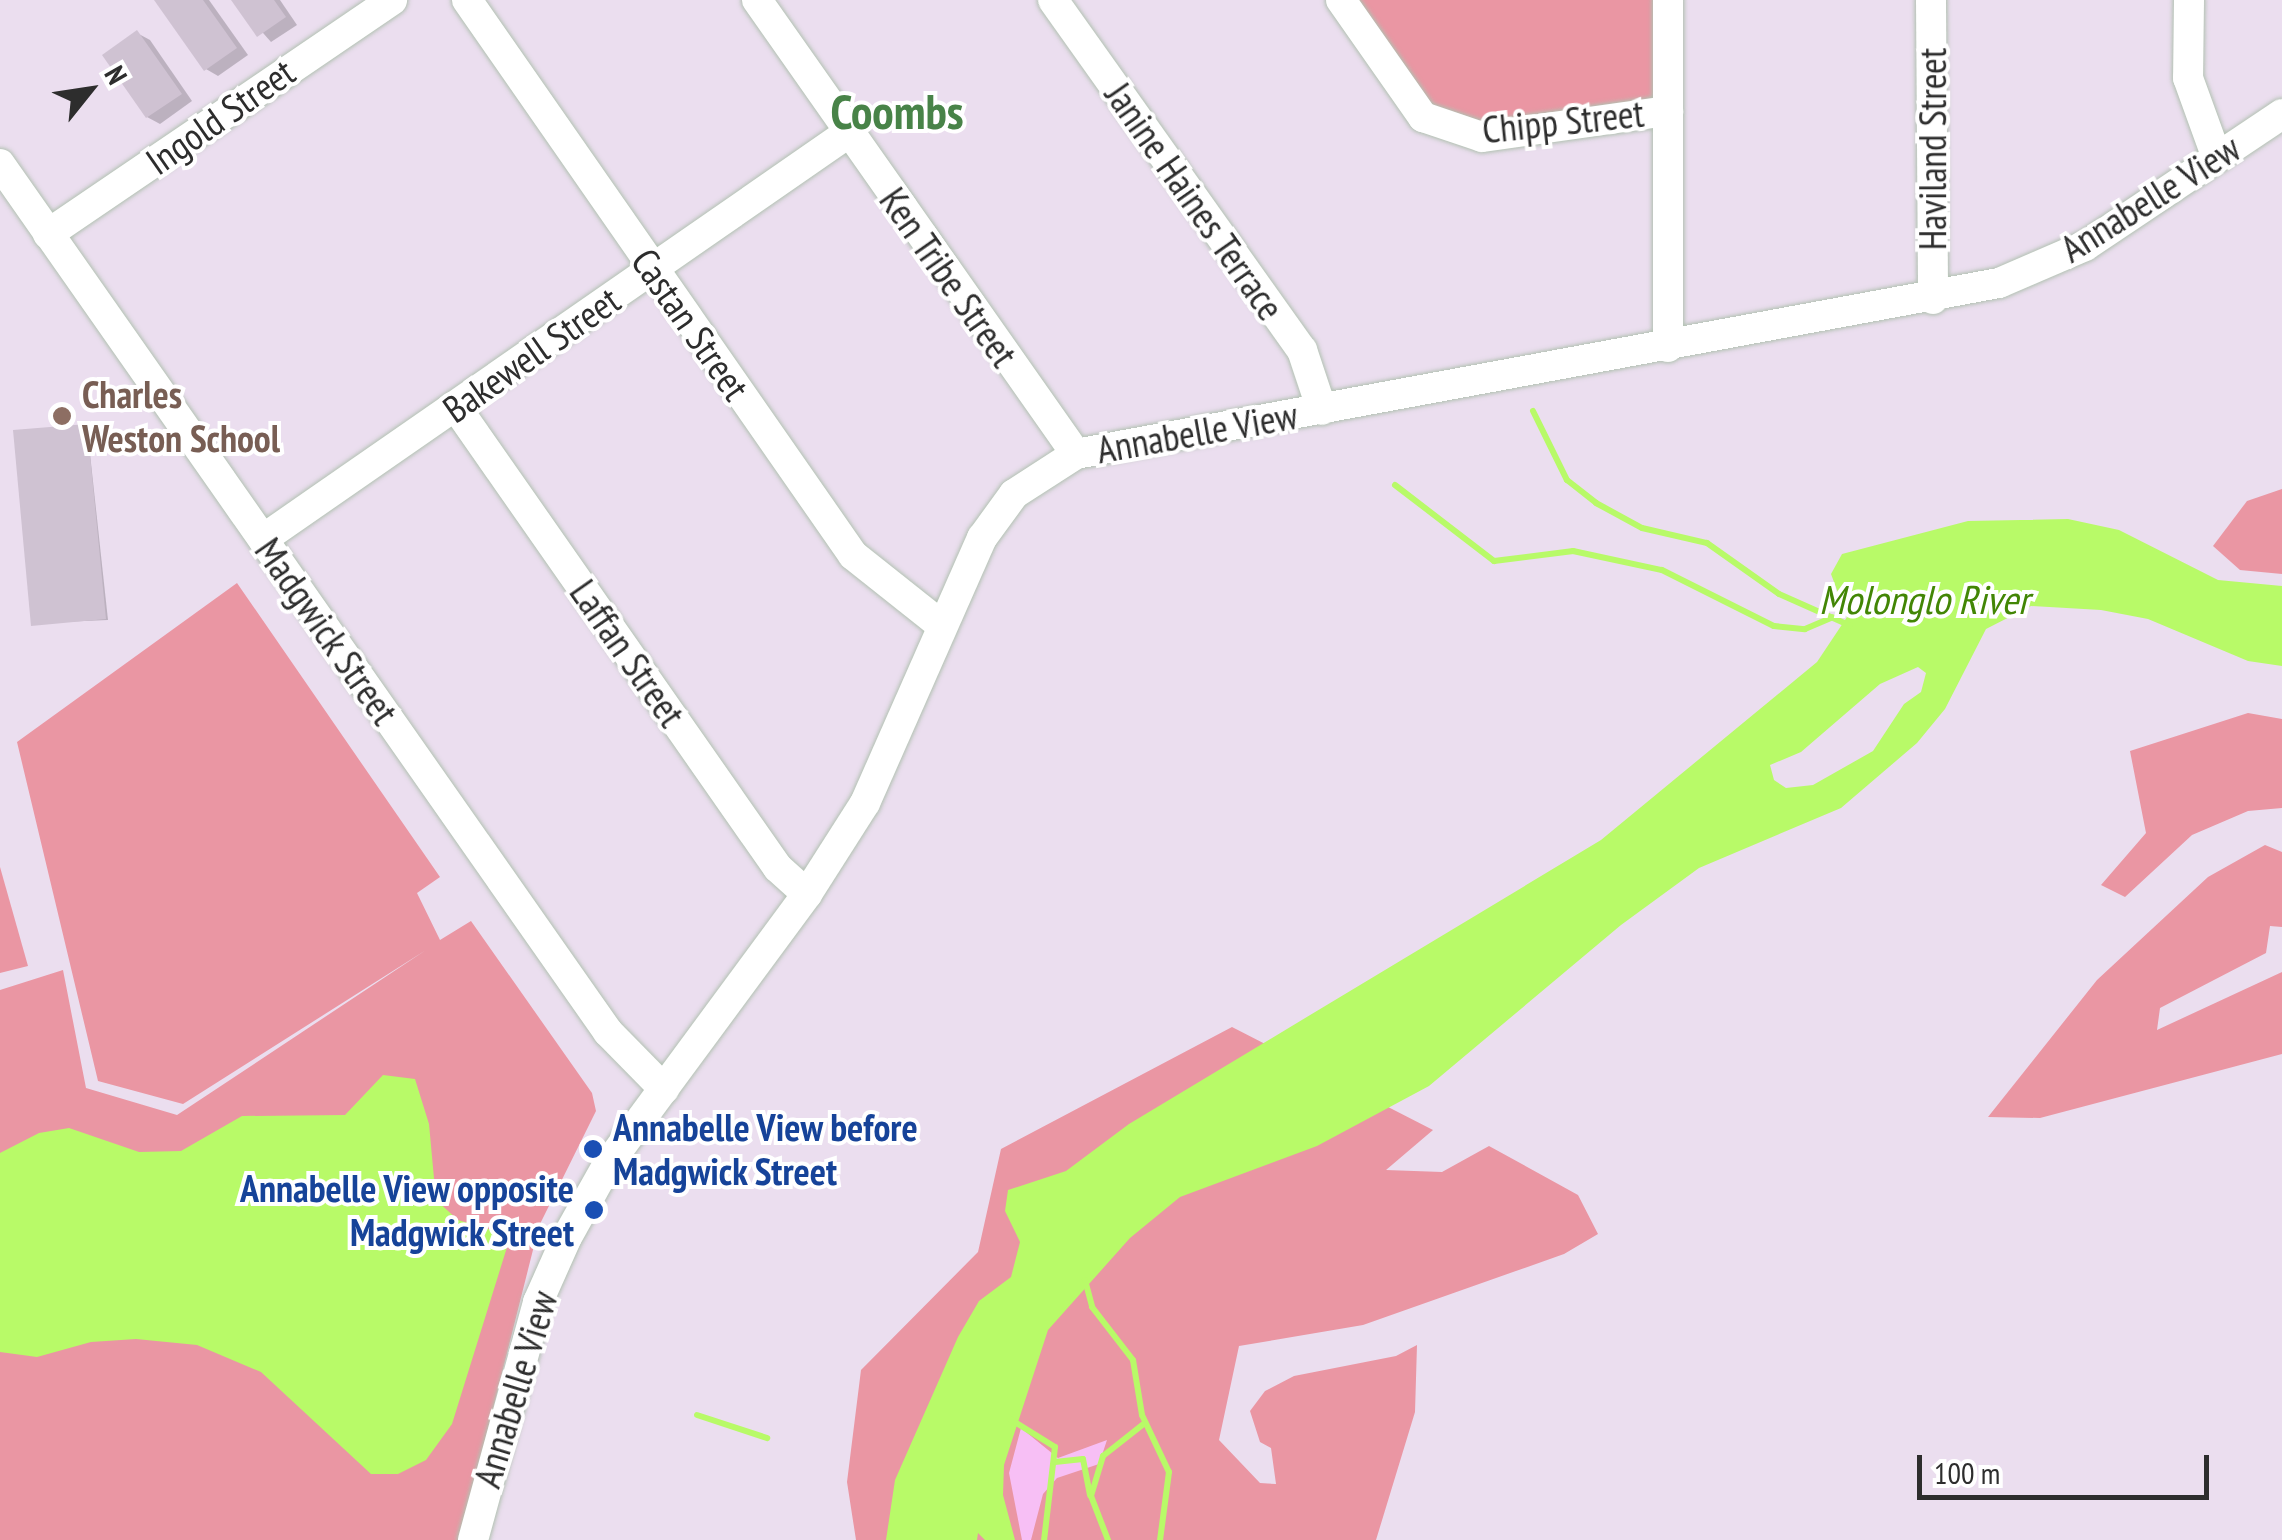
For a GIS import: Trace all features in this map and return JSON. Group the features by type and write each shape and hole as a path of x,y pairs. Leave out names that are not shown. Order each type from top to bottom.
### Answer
{"street":[{"name":"Ingold Street","path":"48,234 392,0"},
{"name":"Castan Street","path":"467,0 853,555 941,624"},
{"name":"Ken Tribe Street","path":"757,0 1076,454"},
{"name":"Janine Haines Terrace","path":"1052,0 1302,350 1322,410"},
{"name":"Chipp Street","path":"1342,0 1422,118 1482,138 1668,111"},
{"path":"1668,0 1668,346"},
{"name":"Haviland Street","path":"1931,0 1933,299"},
{"path":"2188,0 2188,78 2217,158"},
{"name":"Annabelle View","path":"474,1540 538,1302 588,1197 807,894 864,803 982,538 1014,494 1076,454 1933,299 1999,283 2085,246 2282,114"},
{"name":"Bakewell Street","path":"263,540 848,133"},
{"name":"Madgwick Street","path":"0,164 608,1032 664,1089"},
{"name":"Laffan Street","path":"456,407 778,868 807,894"}],"shaded area":[{"path":"1341,0 1668,0 1668,111 1482,137 1423,117"},
{"path":"2282,489 2282,574 2240,570 2213,546 2247,501"},
{"path":"237,583 440,877 417,893 440,940 471,921 592,1093 596,1111 539,1226 460,1540 0,1540 0,990 63,970 86,1088 177,1115 426,950 183,1104 98,1081 17,742"},
{"path":"2248,713 2282,719 2282,808 2248,811 2192,835 2125,897 2101,885 2146,833 2130,751"},
{"path":"2265,845 2282,852 2282,927 2270,926 2266,953 2160,1008 2157,1030 2282,972 2282,1054 2040,1118 1988,1117 2097,980 2208,877"},
{"path":"0,867 28,966 0,973"},
{"path":"1232,1027 1433,1130 1386,1170 1442,1172 1489,1146 1578,1195 1598,1234 1564,1254 1363,1325 1239,1346 1219,1440 1260,1483 1276,1484 1271,1448 1260,1442 1250,1411 1265,1391 1294,1376 1396,1356 1417,1345 1415,1412 1376,1540 856,1540 847,1482 861,1370 978,1252 1001,1149"}],"sand":[{"path":"1021,1428 1058,1458 1107,1440 1099,1464 1057,1478 1043,1494 1031,1540 1022,1540 1009,1473"}],"water":[{"name":"Molonglo River","path":"2068,519 2119,530 2218,580 2282,586 2282,666 2248,661 2148,619 2101,610 2031,606 1986,629 1945,709 1917,743 1841,808 1699,868 1621,925 1429,1086 1317,1146 1180,1197 1130,1238 1048,1330 1004,1465 1003,1495 1015,1540 985,1540 978,1533 977,1540 886,1540 895,1480 958,1337 979,1301 1011,1277 1020,1242 1005,1211 1008,1190 1066,1171 1129,1124 1601,840 1817,662 1847,617 1831,574 1842,554 1968,521","holes":["1918,667 1926,673 1921,692 1904,704 1873,751 1813,785 1786,788 1774,780 1770,765 1801,752 1880,684"]},
{"path":"383,1075 415,1079 429,1124 436,1200 458,1220 502,1233 508,1244 452,1424 426,1460 398,1474 371,1474 261,1372 197,1345 136,1339 91,1342 37,1357 0,1352 0,1153 39,1133 69,1128 139,1152 181,1151 242,1116 345,1115"}],"building":[{"path":"154,0 203,0 237,48 204,71"},
{"path":"231,0 274,0 286,17 257,37"},
{"path":"137,30 182,94 146,118 102,55"},
{"path":"87,424 106,619 31,626 13,430"}],"waterway":[{"path":"1533,411 1567,480 1596,503 1642,528 1707,543 1779,594 1849,625"},
{"path":"1395,485 1494,561 1573,551 1662,570 1774,626 1805,629 1833,617"},
{"path":"1085,1280 1092,1307 1133,1360 1142,1415 1169,1472 1160,1540"},
{"path":"697,1415 767,1438"},
{"path":"1010,1419 1055,1447 1044,1540"},
{"path":"1108,1540 1091,1496 1103,1456 1145,1423"},
{"path":"1055,1462 1083,1459 1090,1495"}],"place":[{"name":"Charles Weston School","path":"62,416"},
{"name":"Annabelle View before Madgwick Street","path":"593,1149"},
{"name":"Annabelle View opposite Madgwick Street","path":"594,1210"}],"district":[{"name":"Coombs","path":"897,112"}]}
